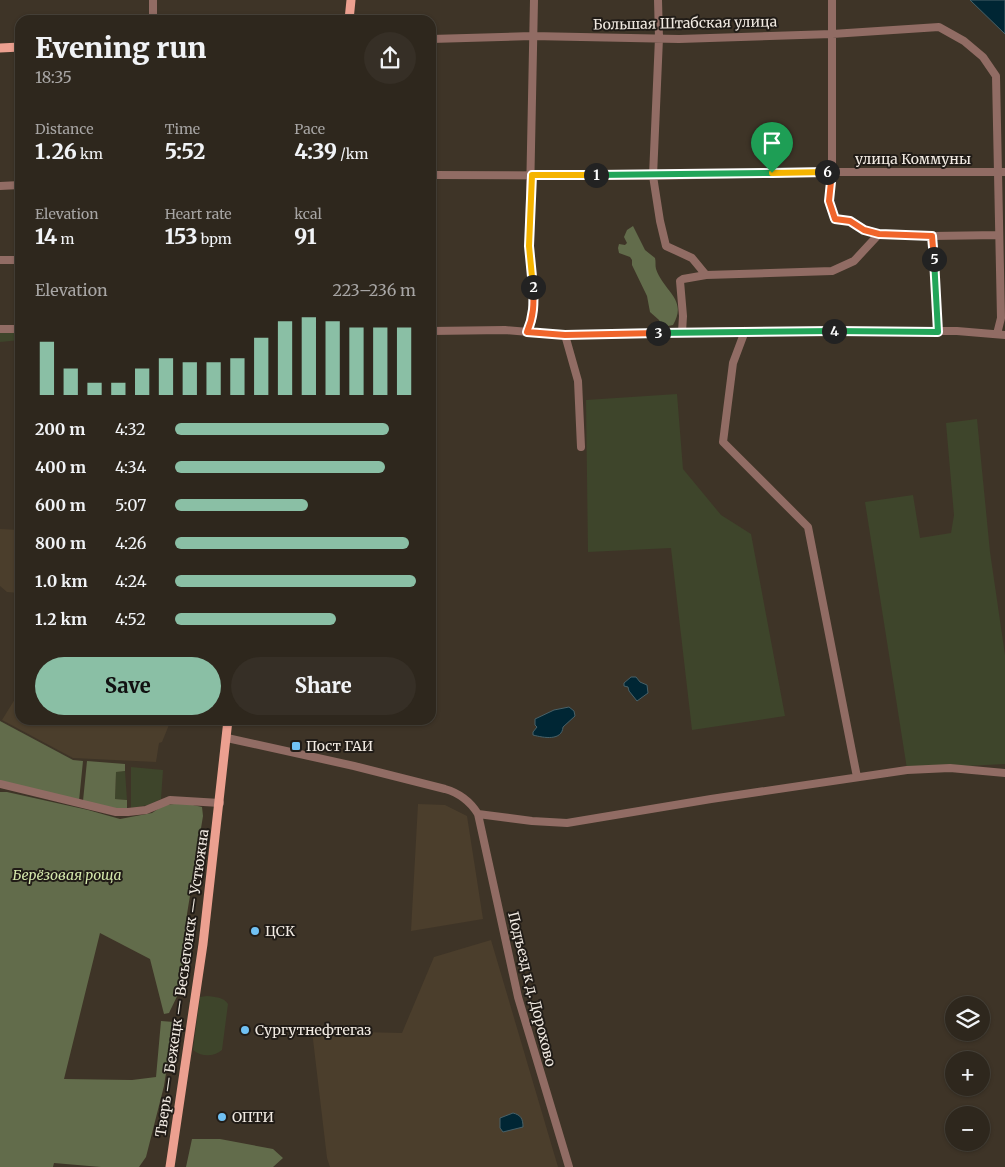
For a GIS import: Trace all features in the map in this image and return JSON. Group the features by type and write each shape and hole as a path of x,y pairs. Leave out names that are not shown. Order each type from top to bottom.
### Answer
{"main road":[{"path":"350,15 352,0"},
{"path":"0,48 15,47"},
{"name":"Тверь — Бежецк — Весьегонск — Устюжна","path":"170,1167 204,937 228,725"}],"street":[{"path":"153,0 153,15"},
{"path":"527,332 532,320 534,306 529,246 532,175 532,36 534,0"},
{"path":"658,0 659,38 654,176 660,222 666,246 692,258 706,275"},
{"path":"832,0 832,172 829,201 835,219 850,221 864,230 879,234 932,236 999,235"},
{"name":"Большая Штабская улица","path":"436,39 532,36 659,38 832,34 939,27 964,41 983,57 996,76 1001,172"},
{"name":"улица Коммуны","path":"436,176 654,176 832,172 1001,172"},
{"path":"436,331 527,332 565,335 745,331 1001,334 999,235 1001,172"},
{"path":"0,186 15,185"},
{"path":"682,332 683,316 680,281 683,279 706,275 832,271 854,261 879,234"},
{"path":"932,236 938,332"},
{"path":"0,260 15,260"},
{"path":"0,329 15,329"},
{"path":"745,331 733,363 725,413 723,442 808,526 858,777"},
{"path":"565,335 578,381 581,447"},
{"path":"227,738 354,766 450,790 467,800 478,814 532,822 567,823 711,799 907,770 950,768 1005,773"},
{"path":"0,784 116,812 146,810 170,800 220,803"},
{"name":"Подъезд к д. Дорохово","path":"478,814 518,997 569,1167"}],"shaded area":[{"path":"0,529 15,530 15,593 7,592 0,586"},
{"path":"15,699 15,725 169,725 162,742 159,743 156,762 73,758 2,720"},
{"path":"418,804 445,805 467,816 483,919 411,931"},
{"path":"491,940 558,1167 330,1167 327,1158 312,1031 402,1033 434,957"}],"green space":[{"path":"633,226 645,250 655,258 656,269 676,302 678,309 673,325 661,324 650,312 647,296 632,265 632,260 630,257 619,253 619,244 625,245 627,243 624,237 627,230"},
{"path":"0,332 15,332 15,340 0,342"},
{"path":"677,394 683,469 721,515 751,534 785,716 692,730 671,548 588,552 586,400"},
{"path":"977,419 990,552 1005,655 1005,764 907,769 865,502 913,495 920,538 951,533 954,515 946,423"},
{"path":"0,721 73,760 83,761 79,801 0,782"},
{"path":"87,761 125,764 125,771 116,772 115,799 127,800 127,811 83,801"},
{"path":"131,767 163,770 161,799 148,805 131,808"},
{"path":"125,771 127,800 115,799 116,772"},
{"name":"Берёзовая роща","path":"0,792 88,810 120,819 152,813 164,805 184,803 202,807 203,816 187,914 183,984 169,1013 164,1014 150,959 100,933 64,1079 132,1080 156,1077 161,1021 174,1022 164,1086 146,1157 139,1167 101,1167 54,1163 53,1167 0,1167"},
{"path":"207,996 222,999 228,1004 222,1050 208,1055 200,1054 193,1050 200,997"},
{"path":"192,1139 220,1139 273,1149 283,1158 273,1167 186,1167"}],"water":[{"path":"970,0 1005,0 1005,34"},
{"path":"631,677 636,677 640,682 647,685 648,693 637,701 628,687 624,686 624,683"},
{"path":"569,707 574,711 575,716 563,727 559,735 547,737 533,735 537,727 535,719 554,710"},
{"path":"513,1113 521,1118 523,1127 503,1132 500,1128 500,1118"}],"place":[{"name":"Пост ГАИ","path":"296,746"},
{"name":"ЦСК","path":"255,931"},
{"name":"Сургутнефтегаз","path":"245,1030"},
{"name":"ОПТИ","path":"222,1117"}],"route":[{"path":"832,172 829,201 835,219 850,221 864,230 879,234 932,236 938,332 745,331 565,335 527,332 532,320 534,306 529,246 532,175 654,176 772,173 832,172"}]}
